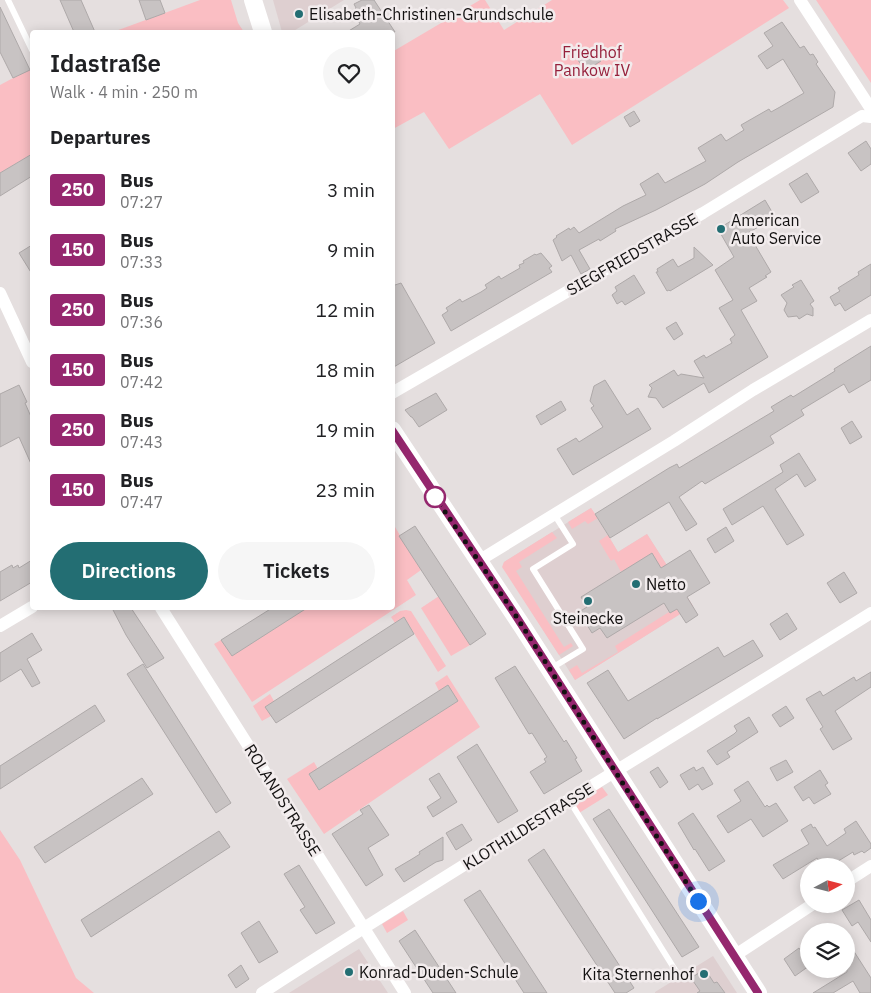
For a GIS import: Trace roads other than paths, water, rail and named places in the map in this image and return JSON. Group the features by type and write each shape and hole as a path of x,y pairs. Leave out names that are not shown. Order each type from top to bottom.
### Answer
{"main road":[{"path":"253,0 262,30"},
{"path":"395,435 456,528 480,560 758,993"}],"street":[{"path":"800,0 871,109"},
{"name":"SIEGFRIEDSTRASSE","path":"395,391 702,213 862,116 871,117"},
{"path":"0,293 30,358"},
{"path":"480,560 674,441 753,390 871,320"},
{"path":"0,626 30,608"},
{"name":"ROLANDSTRASSE","path":"162,610 405,993"},
{"name":"KLOTHILDESTRASSE","path":"262,993 871,613"},
{"path":"855,876 871,866"},
{"path":"734,956 800,913"}],"lane":[{"path":"8,0 30,46"},
{"path":"549,669 582,649 534,569 573,544 554,514"},
{"path":"569,800 677,973"}],"place":[{"name":"Elisabeth-Christinen-Grundschule","path":"299,14"},
{"name":"American Auto Service","path":"721,229"},
{"name":"Netto","path":"636,584"},
{"name":"Steinecke","path":"588,601"},
{"name":"Konrad-Duden-Schule","path":"349,972"},
{"name":"Kita Sternenhof","path":"704,974"}],"park label":[{"name":"Friedhof Pankow IV","path":"592,61"}]}
